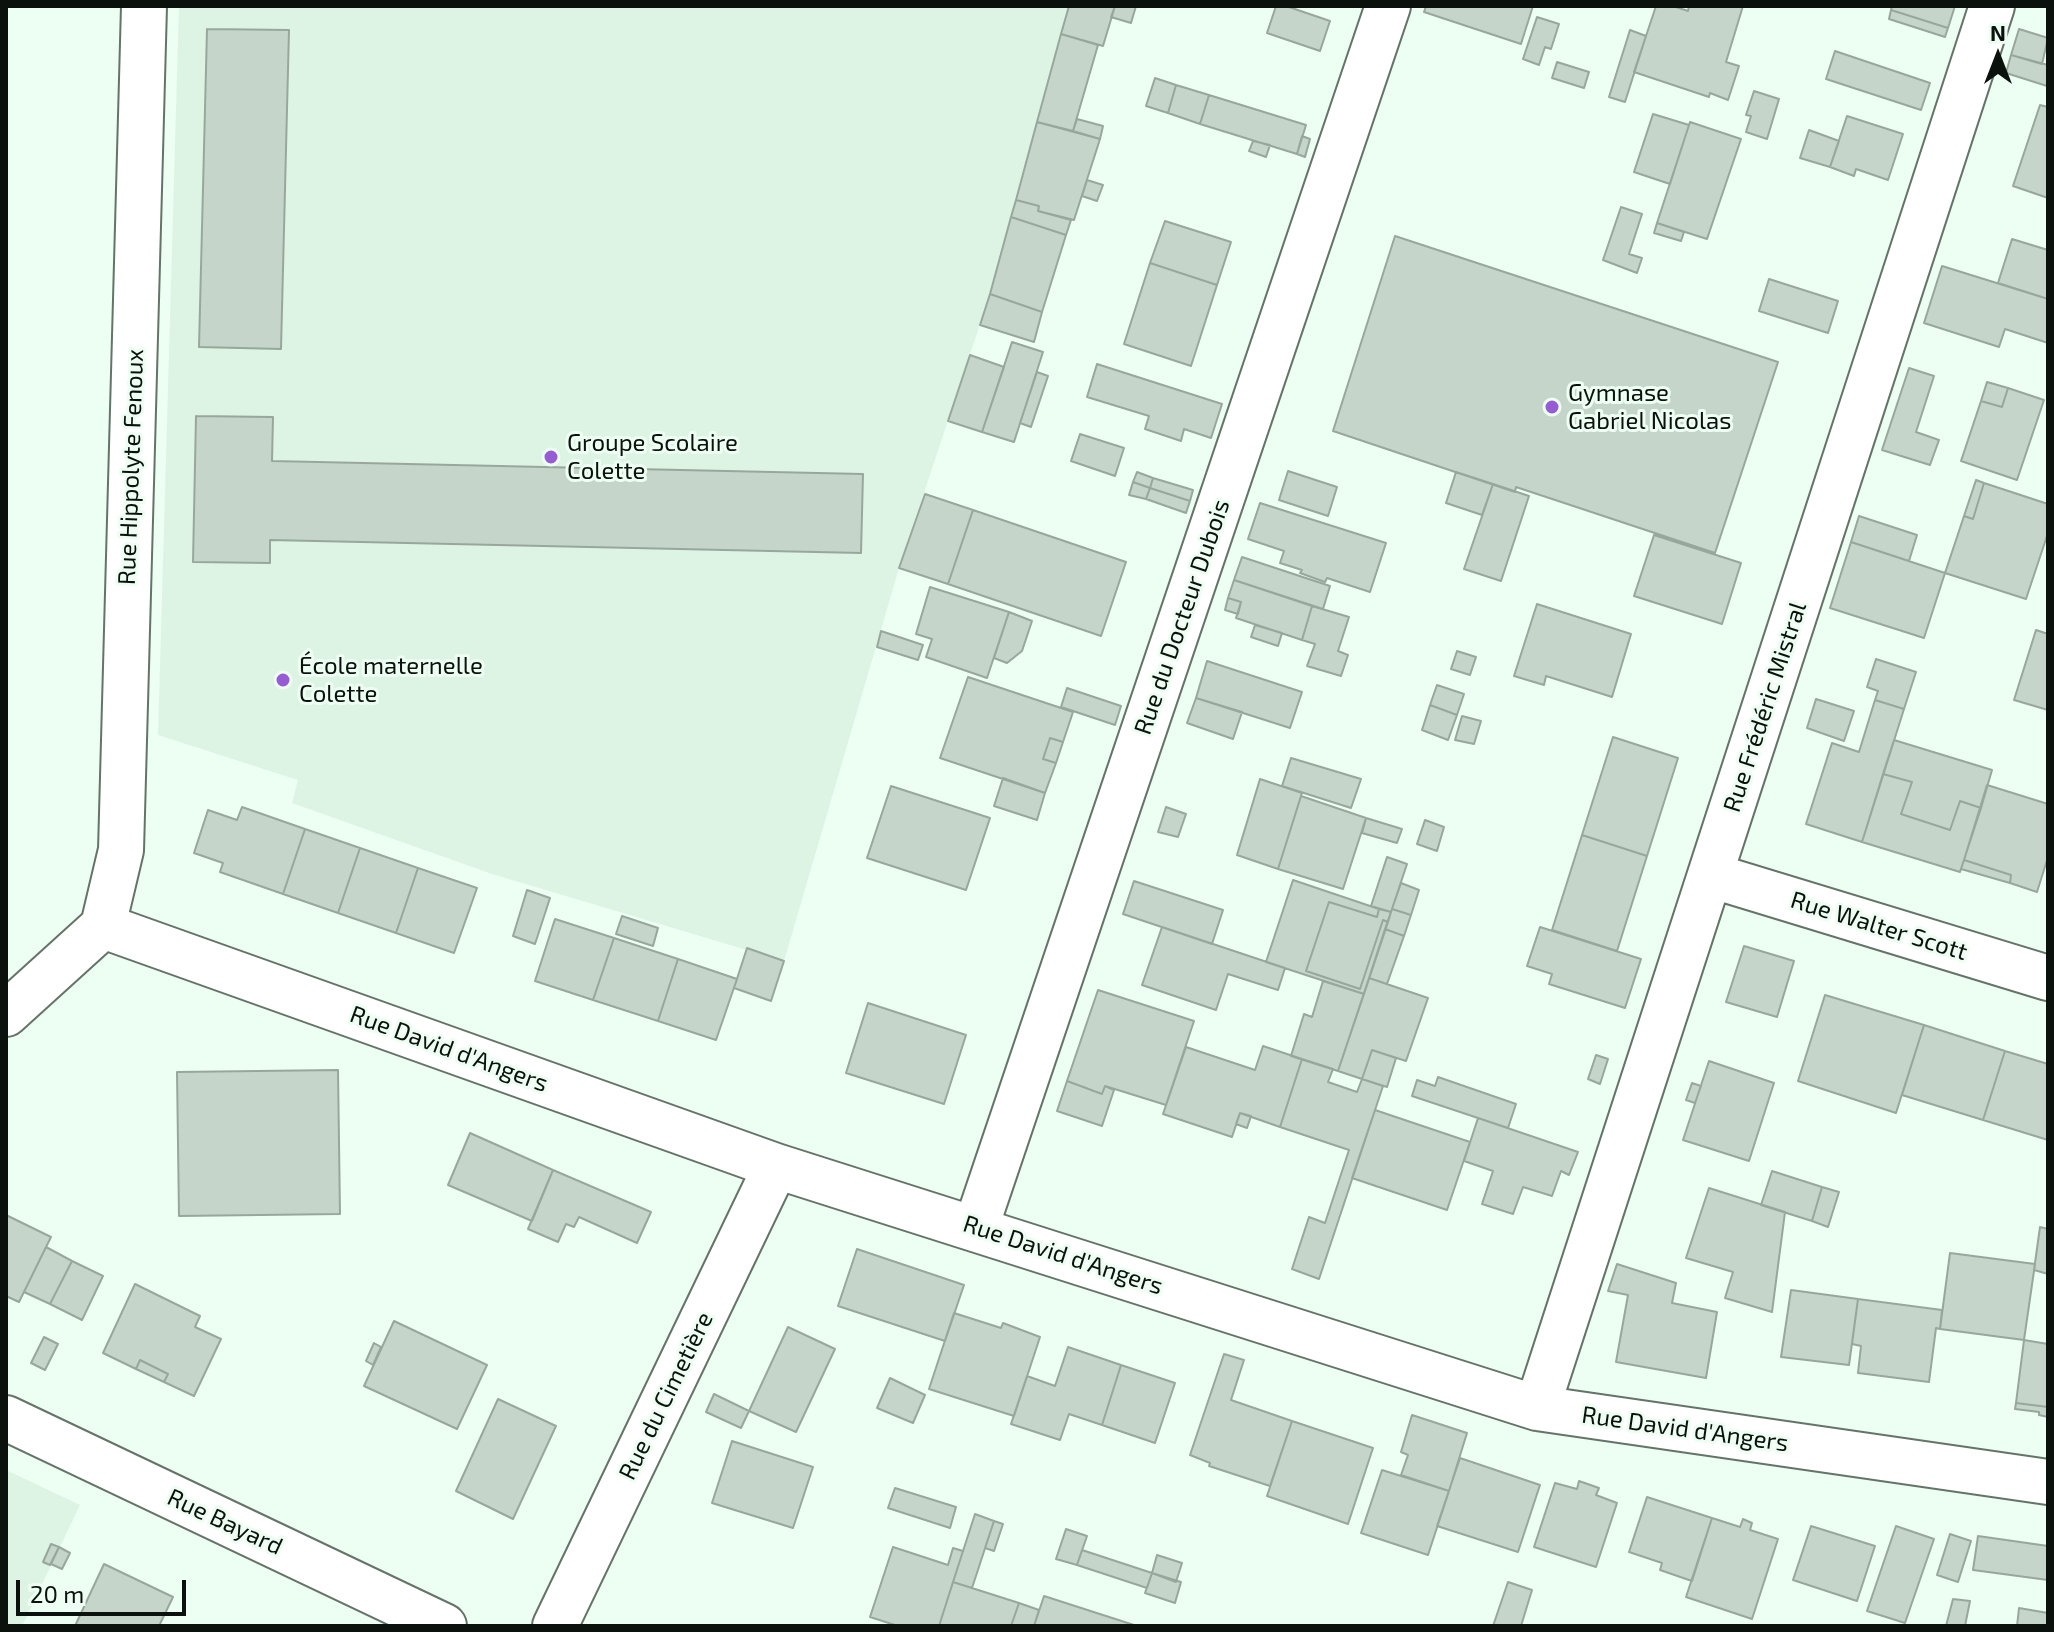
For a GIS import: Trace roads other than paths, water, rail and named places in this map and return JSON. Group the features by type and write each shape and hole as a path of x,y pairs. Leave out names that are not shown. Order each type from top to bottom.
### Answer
{"street":[{"name":"Rue Hippolyte Fenoux","path":"103,926 121,850 144,6"},
{"name":"Rue du Docteur Dubois","path":"976,1227 1388,6"},
{"name":"Rue Frédéric Mistral","path":"1537,1408 1992,6"},
{"name":"Rue Walter Scott","path":"1710,875 2048,978"},
{"path":"6,1014 103,926"},
{"name":"Rue David d'Angers","path":"103,926 776,1166 976,1227 1537,1408 2048,1482"},
{"name":"Rue du Cimetière","path":"555,1626 776,1166"},
{"name":"Rue Bayard","path":"6,1418 444,1626"}],"place":[{"name":"Gymnase Gabriel Nicolas","path":"1552,407"},
{"name":"Groupe Scolaire Colette","path":"551,457"},
{"name":"École maternelle Colette","path":"283,680"}]}
